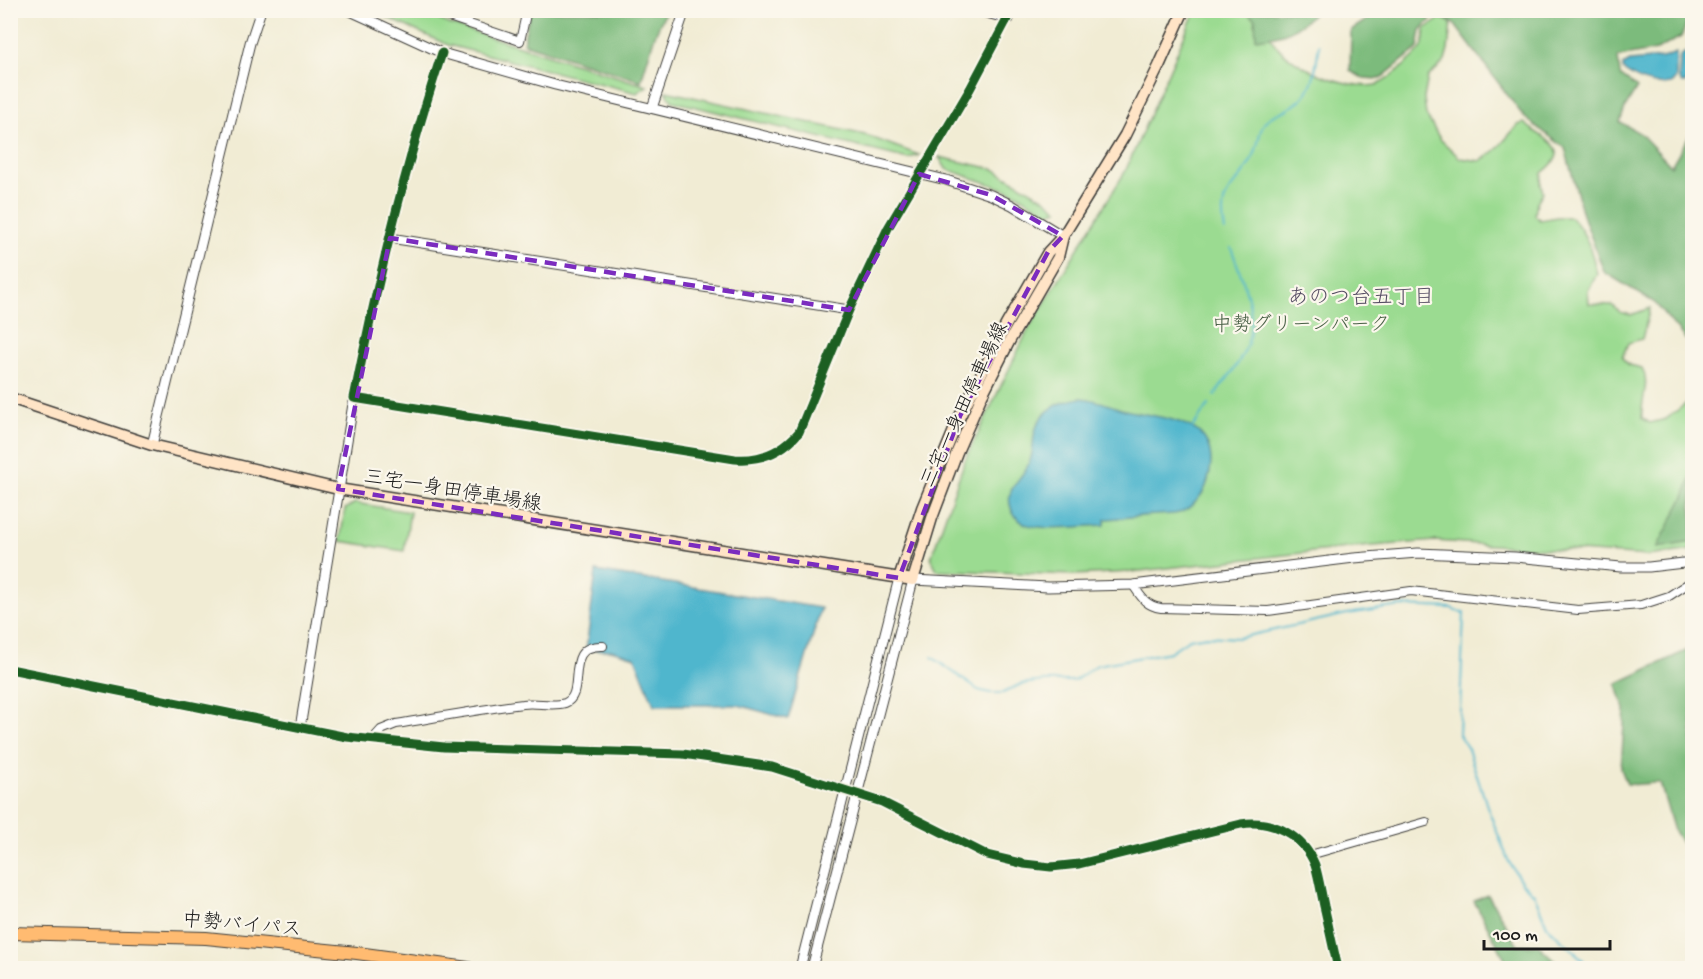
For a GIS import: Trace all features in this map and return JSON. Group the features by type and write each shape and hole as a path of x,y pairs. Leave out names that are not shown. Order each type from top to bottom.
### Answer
{"highway":[{"name":"中勢バイパス","path":"10,933 206,939 357,953 468,969"}],"main road":[{"name":"三宅一身田停車場線","path":"899,578 922,508 960,416 1006,325 1048,252 1063,236 1125,135 1184,10"},
{"name":"三宅一身田停車場線","path":"10,398 152,445 338,489 913,580 932,518 957,452 1010,340 1058,257 1063,236"}],"street":[{"path":"152,445 250,43 261,10"},
{"path":"348,10 442,54 555,85 919,174 991,195 1030,214 1063,236"},
{"path":"428,10 520,41 527,10"},
{"path":"652,108 685,10"},
{"path":"354,398 735,459 753,459 778,450 799,432 849,310 888,228 1011,15 975,10"},
{"path":"300,728 354,398 400,192 442,54"},
{"path":"390,238 849,310"},
{"path":"812,969 913,580 1048,587 1133,585 1404,554 1515,557 1649,567 1692,562"},
{"path":"800,969 899,578"},
{"path":"1133,585 1144,601 1161,608 1268,611 1412,591 1578,610 1641,605 1669,596 1692,581"},
{"path":"372,740 381,730 396,724 524,704 565,703 571,699 574,692 580,657 589,648 603,646"},
{"path":"10,669 300,728 372,740 444,747 683,754 772,767 882,802 987,855 1024,864 1051,867 1079,864 1251,822 1269,824 1298,840 1310,855 1317,873 1338,969"},
{"path":"1310,855 1426,822"}],"highlighted area":[{"path":"919,174 991,195 1063,236 1048,252 960,416 899,578 338,489 390,238 849,310"}],"green space":[{"path":"372,11 420,11 449,24 647,86 637,93 448,45"},
{"path":"530,11 666,11 655,35 641,81 523,43"},
{"name":"中勢グリーンパーク","path":"1195,11 1264,11 1271,38 1292,59 1335,80 1364,86 1380,83 1408,62 1422,47 1425,29 1441,18 1451,23 1445,61 1428,77 1424,98 1426,115 1440,139 1460,158 1480,161 1496,150 1518,125 1524,123 1553,145 1557,150 1557,157 1542,173 1543,192 1537,202 1535,215 1540,220 1571,217 1585,236 1597,274 1588,291 1589,304 1612,305 1620,312 1631,315 1650,308 1642,339 1628,343 1622,358 1629,365 1642,368 1645,374 1642,418 1650,423 1666,419 1692,399 1692,550 1648,556 1435,541 1348,548 1131,572 1074,575 937,570 931,558 965,460 1029,328 1125,172"},
{"path":"1244,11 1316,11 1289,31 1256,39 1255,19"},
{"path":"1372,11 1685,11 1688,21 1681,37 1657,50 1618,57 1620,75 1637,88 1620,122 1641,134 1671,166 1692,131 1692,347 1655,303 1604,272 1583,215 1565,148 1524,117 1455,25 1438,12 1421,30 1418,48 1380,79 1363,78 1350,71 1351,30 1373,16"},
{"path":"666,91 865,135 919,155 908,159 672,101"},
{"path":"939,157 994,169 1045,199 1058,210 1048,213 1013,192 946,169"},
{"path":"1692,473 1692,542 1657,548 1685,495"},
{"path":"355,503 410,512 404,551 340,541 345,509"},
{"path":"1692,648 1692,861 1674,831 1660,783 1627,784 1621,769 1625,709 1616,684"},
{"path":"1488,895 1518,945 1538,945 1563,968 1510,968 1474,901"}],"water":[{"path":"1688,52 1692,55 1690,77 1682,83 1679,79 1680,56"},
{"path":"1676,53 1676,78 1671,84 1646,82 1623,70 1623,65 1630,61 1662,58"},
{"path":"1081,398 1173,420 1188,425 1200,433 1208,444 1211,460 1208,480 1197,500 1189,508 1179,513 1105,519 1105,525 1049,528 1029,525 1018,519 1009,501 1010,495 1031,459 1038,424 1047,412 1059,404"},
{"path":"596,571 821,608 788,719 738,705 654,705 635,657 611,650 586,650"}],"waterway":[{"path":"1225,231 1223,205 1226,197 1253,157 1265,122 1297,103 1309,90 1315,74 1319,45"},
{"path":"1215,395 1242,356 1251,329 1249,302 1231,248"},
{"path":"1192,428 1209,404"},
{"path":"932,657 978,690 1003,693 1021,684 1074,681 1097,665 1170,652 1189,639 1207,636 1238,638 1347,614 1401,606 1452,608 1464,612 1459,735 1468,749 1509,862 1522,883 1534,894 1547,926 1583,960 1587,968"}],"cycle path":[{"path":"442,53 393,224 354,398 745,459 770,454 785,445 799,432 849,310 888,228 970,89 1012,10"},
{"path":"10,669 347,737 444,747 683,754 772,767 882,802 987,855 1024,864 1051,867 1079,864 1241,824 1264,824 1285,831 1303,845 1310,854 1318,875 1338,968"}],"district":[{"name":"あのつ台五丁目","path":"1361,296"}]}
